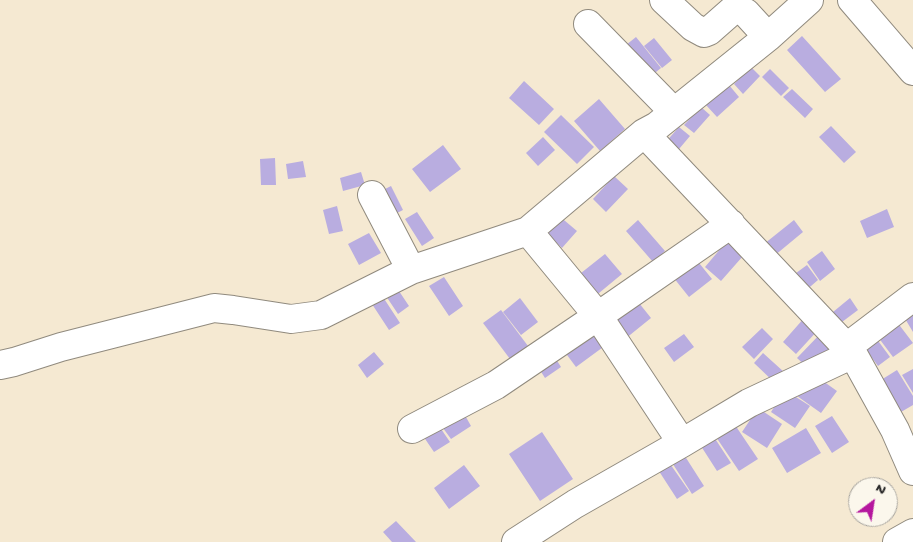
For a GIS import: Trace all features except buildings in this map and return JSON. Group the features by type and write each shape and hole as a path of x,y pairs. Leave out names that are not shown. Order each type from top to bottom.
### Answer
{"street":[{"path":"664,0 692,27 704,33 709,31 734,9 738,9 746,13 768,37"},
{"path":"0,365 61,347 214,308 291,319 321,315 411,270 528,230 644,133 657,126 768,37 810,0"},
{"path":"852,0 913,71"},
{"path":"588,24 674,112"},
{"path":"644,133 850,350 904,425 913,471"},
{"path":"372,195 411,270"},
{"path":"412,429 496,384 731,224"},
{"path":"528,230 598,316 682,443"},
{"path":"516,542 575,504 749,403 850,350 913,297"},
{"path":"897,542 913,533"}]}
